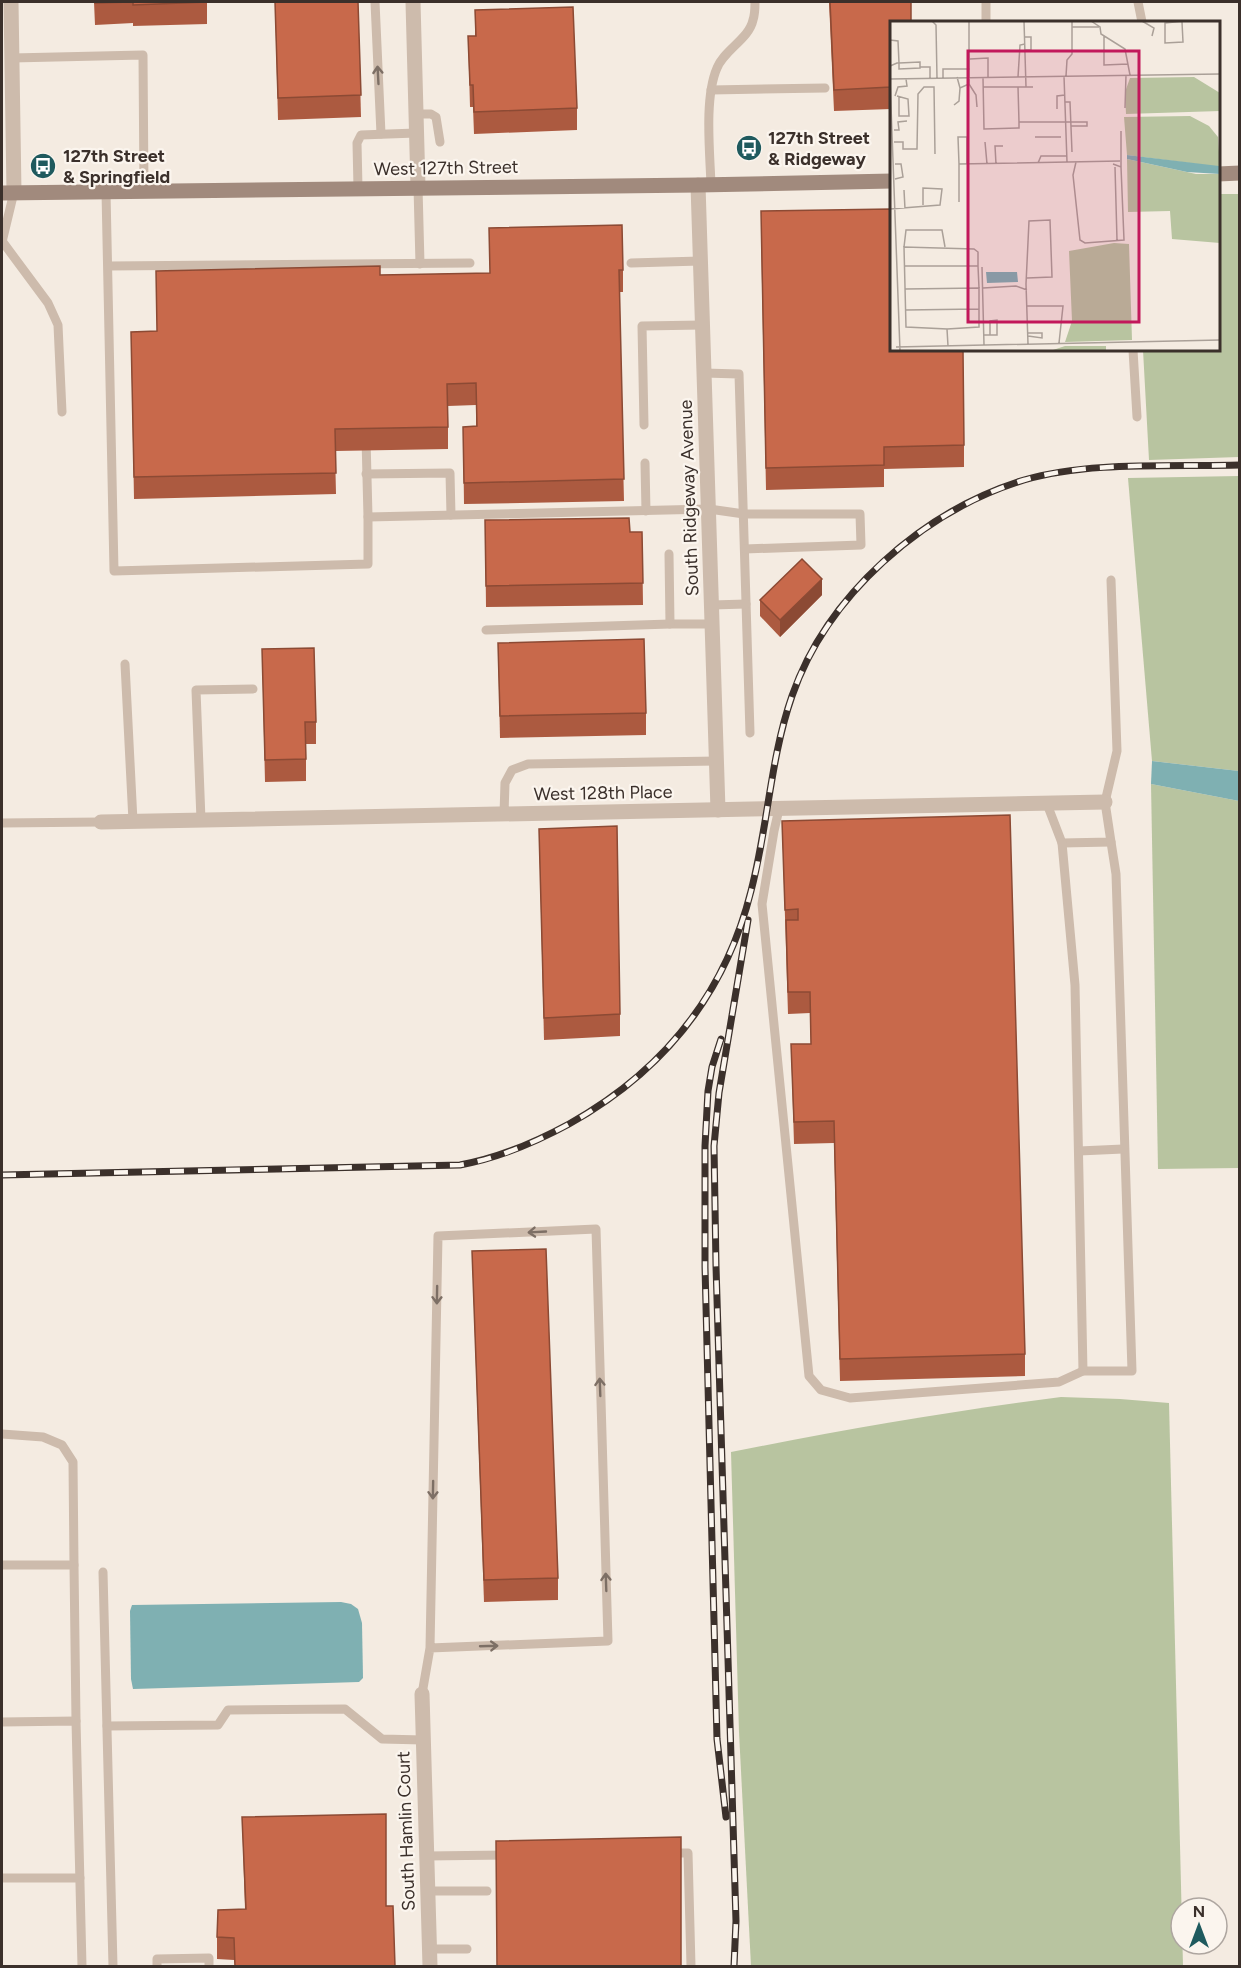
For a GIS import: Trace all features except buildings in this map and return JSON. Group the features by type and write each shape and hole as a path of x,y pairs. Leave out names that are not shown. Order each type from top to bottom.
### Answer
{"main road":[{"path":"1220,174 1239,173"},
{"name":"West 127th Street","path":"8,193 890,181"}],"street":[{"path":"8,193 7,133 12,58 11,2"},
{"path":"413,2 418,187"},
{"name":"South Ridgeway Avenue","path":"704,185 700,261 718,810"},
{"name":"West 128th Place","path":"101,822 1105,802"},
{"name":"South Hamlin Court","path":"422,1694 430,1966"}],"lane":[{"path":"375,2 381,134"},
{"path":"704,185 711,90 717,68 749,29 753,22 755,2"},
{"path":"986,2 986,21"},
{"path":"1138,2 1142,21"},
{"path":"12,58 143,55 144,191"},
{"path":"711,90 825,88"},
{"path":"416,114 431,114 436,117 440,142"},
{"path":"358,188 357,143 361,135 416,133"},
{"path":"418,187 420,264"},
{"path":"106,192 114,571 368,564 365,427"},
{"path":"8,193 2,242 48,303 58,325 62,412"},
{"path":"631,263 700,261"},
{"path":"109,266 470,263"},
{"path":"362,264 362,276"},
{"path":"644,425 642,327 702,325"},
{"path":"1133,351 1137,417"},
{"path":"704,373 739,374 750,733"},
{"path":"645,463 646,511"},
{"path":"366,474 450,473 451,515"},
{"path":"368,517 708,509 744,514 860,514 861,545 745,549"},
{"path":"669,554 670,624"},
{"path":"779,809 762,904 809,1376 821,1390 850,1398 1059,1382 1083,1371 1132,1371 1123,1149 1116,874 1105,802 1117,751 1111,580"},
{"path":"712,605 746,604"},
{"path":"486,630 712,624"},
{"path":"124,664 133,821"},
{"path":"201,820 196,690 253,689"},
{"path":"504,814 505,783 512,770 528,764 717,762"},
{"path":"1047,804 1062,843 1075,986 1083,1371"},
{"path":"2,823 101,822"},
{"path":"1062,843 1111,842"},
{"path":"1079,1151 1123,1149"},
{"path":"422,1694 430,1648 438,1236 596,1229 608,1641 430,1648"},
{"path":"2,1434 43,1437 62,1445 73,1462 82,1966"},
{"path":"2,1565 74,1565"},
{"path":"103,1572 113,1966"},
{"path":"107,1726 218,1725 228,1710 345,1709 382,1740 423,1740"},
{"path":"2,1722 76,1721"},
{"path":"665,1853 688,1853 690,1966"},
{"path":"427,1856 522,1855"},
{"path":"2,1878 80,1878"},
{"path":"428,1891 488,1891"},
{"path":"429,1949 467,1949"},
{"path":"157,1966 157,1959 209,1958 209,1966"}],"green space":[{"path":"1220,194 1239,194 1239,457 1149,460 1143,351 1220,351"},
{"path":"1239,476 1239,771 1152,761 1128,478"},
{"path":"1151,784 1239,801 1239,1168 1158,1169"},
{"path":"1061,1397 1169,1403 1181,1896 1169,1896 1169,1956 1183,1956 1183,1966 751,1966 739,1732 731,1452 978,1408"}],"water":[{"path":"1152,761 1239,771 1239,801 1151,784"},
{"path":"341,1602 351,1604 358,1609 362,1623 363,1678 359,1682 133,1689 130,1611 132,1605"}],"railway":[{"path":"2,1175 460,1165 516,1149 569,1124 633,1080 661,1055 707,997 740,929 751,891 779,744 792,696 808,659 829,624 854,591 883,562 915,535 950,513 986,494 1024,480 1049,474 1103,467 1240,465"},
{"path":"734,1966 736,1921 714,1146 719,1093 748,920"},
{"path":"721,1039 712,1067 708,1091 705,1146 705,1267 717,1739 726,1817"}],"place":[{"name":"127th Street & Ridgeway","path":"749,148"},
{"name":"127th Street & Springfield","path":"43,166"}]}
